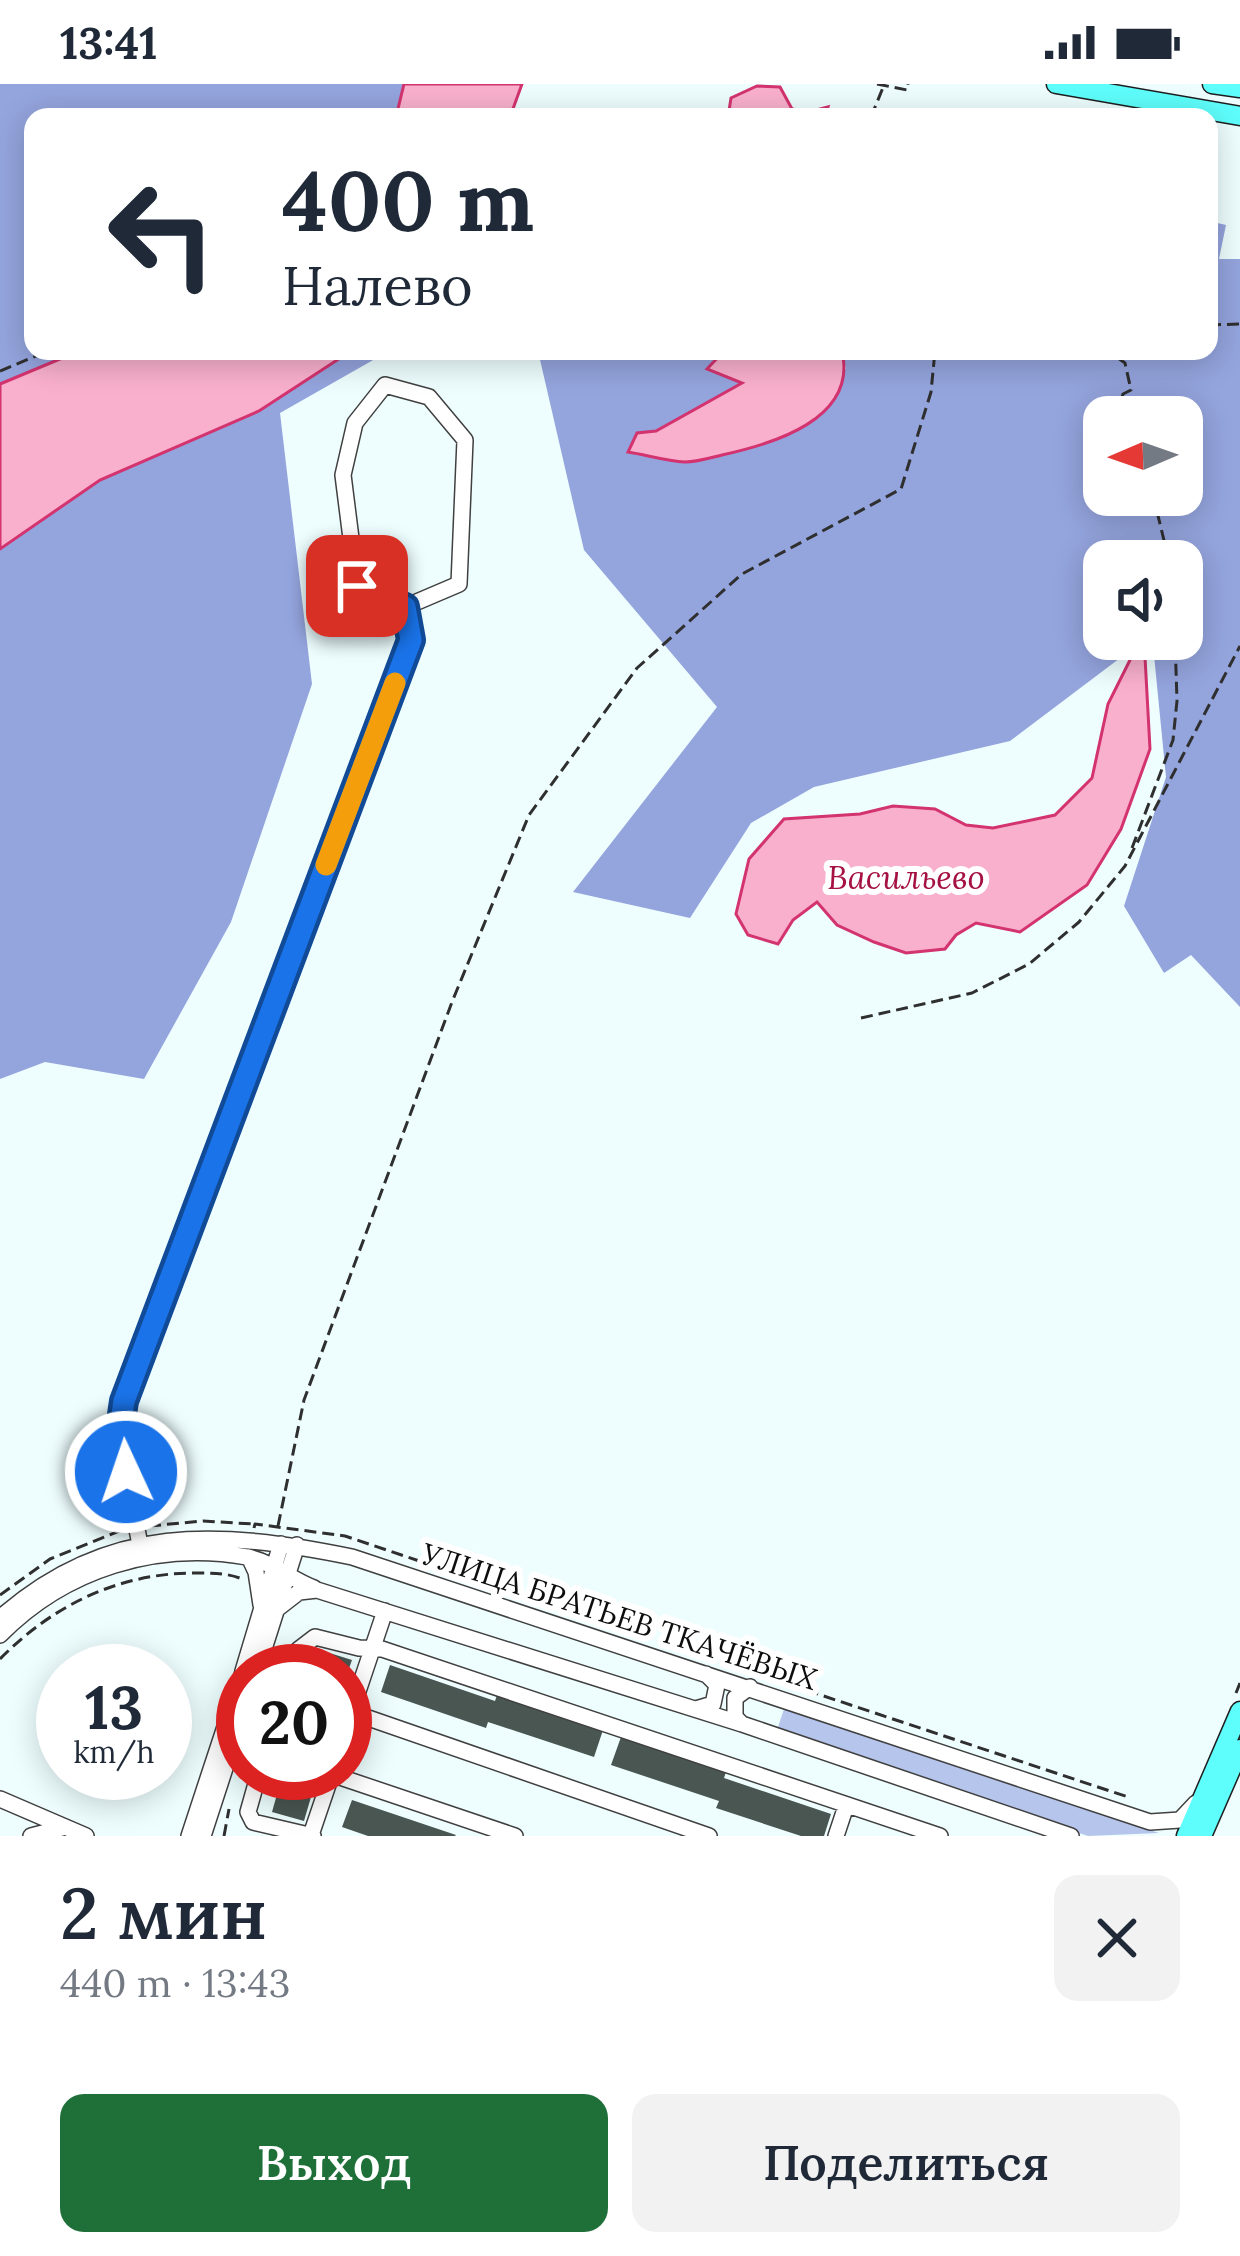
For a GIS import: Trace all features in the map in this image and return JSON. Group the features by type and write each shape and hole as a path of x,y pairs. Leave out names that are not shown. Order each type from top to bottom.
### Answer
{"main road":[{"path":"1056,84 1194,108"},
{"path":"1212,84 1240,88"},
{"path":"1186,1836 1240,1711"},
{"path":"1202,1836 1239,1751"}],"street":[{"path":"386,385 429,398 465,440 459,584 405,607 357,586 343,475 355,423 386,385"},
{"path":"140,1545 119,1435 124,1401 411,640 405,607"},
{"name":"УЛИЦА БРАТЬЕВ ТКАЧЁВЫХ","path":"0,1618 29,1592 75,1564 140,1545 206,1539 289,1545 352,1557 750,1688 783,1690 1150,1822 1180,1820 1209,1783"},
{"path":"262,1644 289,1545"},
{"path":"0,1635 35,1603 81,1576 125,1560 165,1554 249,1557 317,1589 742,1724 1071,1836"},
{"path":"249,1557 269,1611"},
{"path":"255,1644 269,1611 299,1592 317,1589"},
{"path":"372,1645 385,1611"},
{"path":"305,1644 315,1636 352,1644"},
{"path":"372,1648 846,1806 898,1830 940,1836"},
{"path":"693,1709 705,1709 717,1695 713,1679 705,1673"},
{"path":"742,1724 735,1718 735,1698 750,1688"},
{"path":"372,1720 709,1836"},
{"path":"189,1836 216,1754"},
{"path":"372,1788 515,1836"},
{"path":"203,1836 216,1796"},
{"path":"0,1799 78,1833"},
{"path":"250,1800 253,1822 312,1836 324,1800"},
{"path":"836,1836 846,1806"},
{"path":"31,1836 49,1828 78,1833"}],"path":[{"path":"877,84 907,90 908,84"},
{"path":"278,1526 304,1400 452,1002 530,815 637,668 742,574 902,489 932,392 934,360"},
{"path":"1120,360 1131,390 1122,396"},
{"path":"861,1018 973,993 1029,964 1078,922 1125,866 1240,646"},
{"path":"1125,866 1173,740 1176,660"},
{"path":"345,1535 566,1611"},
{"path":"0,1659 71,1603 132,1579 166,1573 230,1574 242,1578 247,1586"},
{"path":"668,1645 783,1690 1136,1800"}],"shaded area":[{"path":"0,84 404,84 398,108 24,108 24,360 57,360 0,384"},
{"path":"1218,223 1226,225 1219,259 1240,259 1240,1007 1191,955 1164,973 1124,906 1166,777 1154,660 1203,660 1203,540 1083,540 1083,660 1117,660 1010,741 814,787 751,823 690,918 573,892 717,707 584,550 540,360 716,360 708,368 743,383 656,431 637,433 629,451 846,369 844,360 1218,360"},
{"path":"337,360 373,360 280,413 312,684 231,922 144,1079 45,1062 0,1079 0,549 100,480 259,411"},
{"path":"785,1706 1159,1833 1088,1836 777,1730"}],"water":[{"path":"404,84 522,84 513,108 398,108"},
{"path":"757,86 780,87 791,108 729,108 731,98"},
{"path":"57,360 337,360 259,411 100,480 0,549 0,384"},
{"path":"716,360 843,360 844,375 825,411 765,444 690,462 628,452 637,433 656,431 742,383 707,369"},
{"name":"Васильево","path":"1130,660 1145,660 1150,749 1121,829 1087,885 1020,932 976,923 956,935 945,949 906,953 837,925 817,902 793,920 778,944 748,935 736,914 749,859 784,819 860,814 893,806 935,809 966,825 993,828 1055,815 1092,778 1108,704"}],"building":[{"path":"390,1665 495,1701 497,1695 603,1730 594,1757 488,1722 486,1728 381,1692"},
{"path":"621,1737 831,1814 824,1836 801,1836 716,1808 719,1801 611,1765"},
{"path":"275,1800 310,1800 304,1821 272,1812"},
{"path":"352,1800 456,1835 368,1836 342,1827"}],"slow traffic":[{"path":"326,865 395,683"}],"route":[{"path":"126,1472 119,1435 124,1401 411,640 405,607 357,586"}]}
